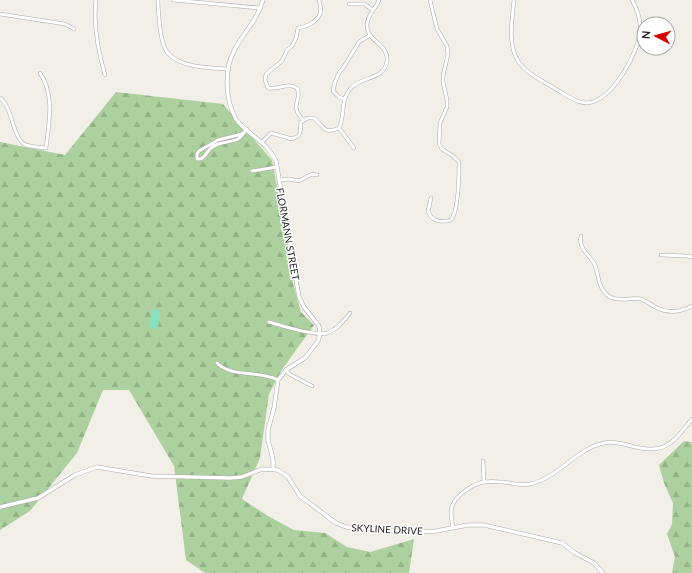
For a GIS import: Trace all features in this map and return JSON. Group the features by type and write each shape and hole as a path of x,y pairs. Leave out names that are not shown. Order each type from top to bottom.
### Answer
{"street":[{"path":"96,0 95,13 97,40 105,75"},
{"path":"158,0 161,33 167,52 171,56 180,62 190,65 229,69"},
{"path":"173,0 260,8"},
{"path":"217,4 218,0"},
{"name":"FLORMANN STREET","path":"262,0 252,25 235,49 230,62 227,92 229,102 238,121 262,142 272,154 277,167 299,297 304,307 319,326 320,334"},
{"path":"303,120 299,116 295,104 299,93 297,88 292,85 276,89 268,88 266,74 282,61 287,50 292,46 296,38 298,28 304,28 317,19 320,15 319,0"},
{"path":"262,142 272,133 292,138 298,136 300,133 301,122 311,117 317,120 326,130 332,131 339,128 344,99 349,90 355,84 380,74 385,66 387,58 384,48 370,35 367,24 369,16 379,0"},
{"path":"430,0 437,29 448,49 443,72 447,107 440,123 439,144 442,149 459,162 458,196 454,217 451,220 442,222 431,218 428,211 431,198"},
{"path":"514,0 512,40 517,60 523,68 573,100 586,103 599,100 607,94 619,80 636,50 640,29 639,16 632,0"},
{"path":"349,4 364,4 373,10"},
{"path":"0,14 65,24 74,29"},
{"path":"344,99 339,97 333,91 336,78 359,42 370,35"},
{"path":"0,98 5,104 23,143 30,146 46,148 50,112 46,81 40,73"},
{"path":"339,128 354,148"},
{"path":"242,134 218,140 199,151 197,154 197,159 204,157 210,148 215,145 236,139 242,134 247,129"},
{"path":"252,170 277,167"},
{"path":"279,180 289,179 299,181 312,174 317,175"},
{"path":"581,236 580,238 583,250 594,264 601,287 611,298 641,299 666,312 677,312 692,306"},
{"path":"661,255 692,257"},
{"path":"269,322 310,333 320,334 331,331 350,313"},
{"path":"0,507 38,498 75,474 97,467 151,476 230,478 242,476 262,469 273,469 268,440 268,430 274,408 278,380 286,370 306,357 318,341 320,334"},
{"path":"218,363 230,371 270,376 278,380"},
{"path":"286,370 289,374 312,386"},
{"path":"453,528 451,515 453,504 464,491 484,482 504,482 529,485 548,478 583,451 605,443 624,444 645,450 662,449 677,438 692,419"},
{"path":"483,461 484,482"},
{"name":"SKYLINE DRIVE","path":"273,469 285,474 300,496 336,523 346,527 410,532 446,530 476,524 484,525 562,543 575,553 594,563 603,573"}],"green space":[{"path":"116,92 223,104 272,160 287,240 293,283 301,312 314,325 281,371 269,394 260,458 242,499 268,516 294,530 325,533 347,547 370,552 414,539 409,573 205,573 186,560 174,466 129,390 103,390 77,453 30,511 0,530 0,142 65,155"},
{"path":"152,309 160,310 158,329 149,328"},
{"path":"684,441 692,442 692,573 672,573 675,557 667,534 672,524 673,503 664,483 659,465"}]}
